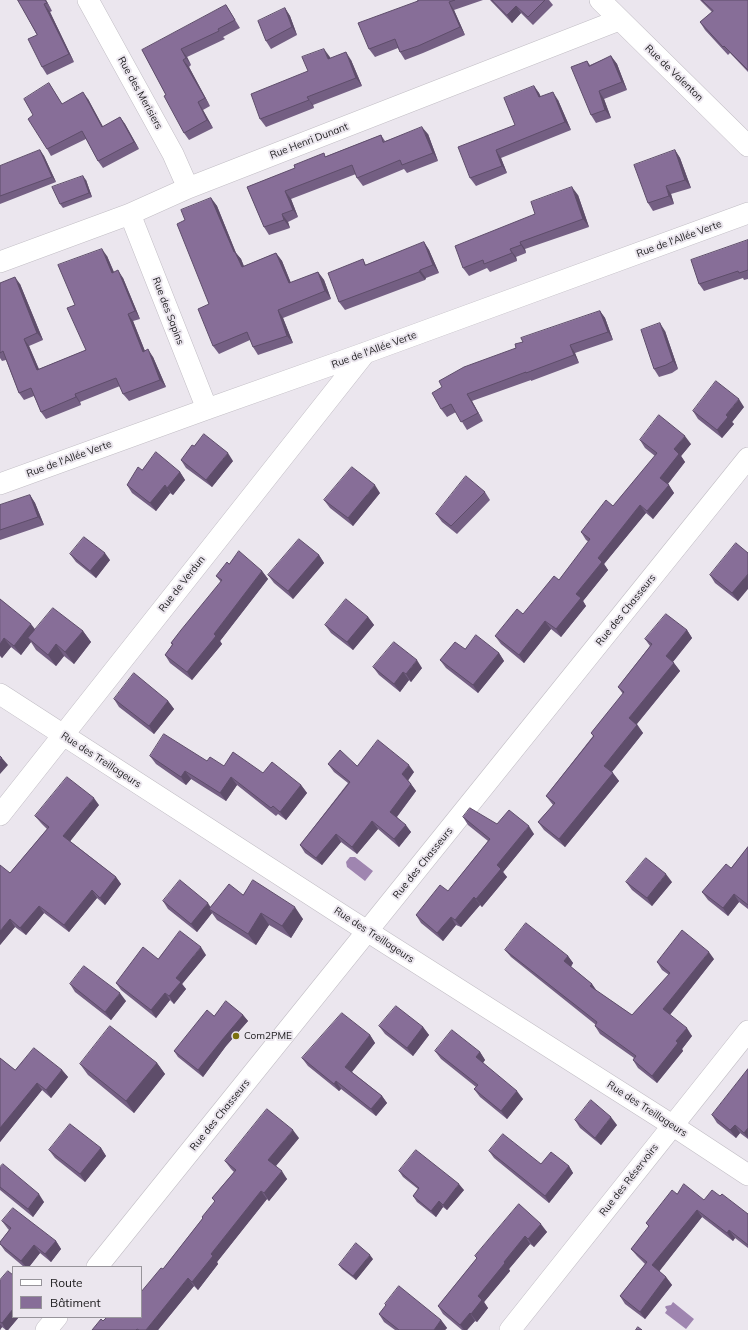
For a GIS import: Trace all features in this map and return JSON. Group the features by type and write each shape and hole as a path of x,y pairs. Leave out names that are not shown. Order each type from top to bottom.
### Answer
{"street":[{"name":"Rue des Merisiers","path":"88,0 174,154 188,188"},
{"name":"Rue de Valenton","path":"600,0 748,146"},
{"name":"Rue Henri Dunant","path":"0,262 130,214 188,188 619,20"},
{"name":"Rue de l'Allée Verte","path":"0,484 748,213"},
{"name":"Rue des Sapins","path":"130,214 207,409"},
{"name":"Rue de Verdun","path":"0,815 365,353"},
{"name":"Rue des Chasseurs","path":"98,1266 748,458"},
{"name":"Rue des Treillageurs","path":"0,694 748,1175"},
{"name":"Rue des Réservoirs","path":"510,1330 748,1031"},
{"path":"46,1330 56,1318"}],"shaded area":[{"path":"350,857 355,857 373,871 365,881 347,867 346,862"},
{"path":"673,1302 694,1319 686,1329 665,1313 667,1310 665,1307 671,1305"}],"building":[{"path":"18,0 45,0 47,3 44,4 69,54 42,67 28,39 37,35"},
{"path":"418,0 455,0 449,2 460,27 418,46 400,52 395,39 369,49 358,23"},
{"path":"492,0 545,0 528,17 516,6 507,15"},
{"path":"702,0 748,0 748,70 724,46 723,47 700,22 713,11"},
{"path":"226,5 235,20 218,29 219,31 181,49 186,58 183,60 205,98 198,102 207,120 184,133 142,50"},
{"path":"285,8 292,27 266,41 258,21"},
{"path":"324,49 328,59 346,52 356,78 307,97 309,100 260,119 251,94 308,71 302,57"},
{"path":"611,56 622,82 599,91 605,110 591,115 571,67 587,61 589,66"},
{"path":"49,83 62,104 83,92 102,127 120,117 134,142 98,161 82,131 47,149 28,119 33,115 24,99"},
{"path":"534,86 539,97 553,92 565,122 496,150 502,166 470,178 458,147 515,125 504,98"},
{"path":"422,127 433,153 402,165 400,160 357,178 352,165 285,191 293,210 282,214 284,220 264,227 247,187 295,168 294,165 324,153 325,157 381,135 383,142"},
{"path":"40,150 52,177 0,196 0,166"},
{"path":"675,150 685,180 666,186 669,196 648,203 634,165"},
{"path":"83,176 89,193 60,204 52,187"},
{"path":"572,187 583,219 520,242 521,245 510,249 512,253 484,264 483,260 463,268 455,246 535,214 531,202"},
{"path":"211,198 242,267 276,253 289,283 318,272 325,291 278,310 287,336 253,347 247,332 213,346 198,309 209,304 177,224 185,220 181,210"},
{"path":"748,240 748,270 739,273 738,271 699,284 691,260"},
{"path":"424,242 433,265 420,270 419,272 339,302 328,273 363,259 365,265"},
{"path":"102,249 112,273 118,270 135,311 128,314 143,352 148,349 160,380 123,394 116,378 75,394 76,397 41,412 31,388 19,393 3,351 0,353 0,283 15,277 37,333 24,339 37,370 86,350 67,308 75,305 58,265"},
{"path":"600,311 608,332 570,345 574,355 467,394 478,413 461,422 451,404 441,409 432,393 442,387 439,381 464,367 516,348 515,344 523,342 521,338"},
{"path":"660,323 673,361 654,369 641,330"},
{"path":"716,381 739,399 726,415 728,417 717,430 693,411"},
{"path":"659,415 685,436 674,449 679,454 660,478 669,485 647,511 640,505 598,558 602,562 576,594 581,598 556,629 545,621 519,655 495,636 517,609 523,614 554,576 559,580 590,539 581,532 606,500 613,506 657,453 640,440"},
{"path":"204,434 228,453 206,480 181,460 192,445 194,446"},
{"path":"156,452 180,472 167,488 165,485 150,503 127,485 138,467 142,470"},
{"path":"352,467 375,485 348,518 324,500"},
{"path":"466,476 485,492 451,526 436,514"},
{"path":"30,495 38,517 0,530 0,505"},
{"path":"84,537 105,553 90,571 70,554"},
{"path":"299,539 319,555 288,591 268,575"},
{"path":"736,543 748,553 748,574 732,593 710,575"},
{"path":"239,551 262,571 214,634 216,636 187,672 165,655 173,644 171,643 222,580 216,576 227,562 229,564"},
{"path":"0,599 31,624 14,646 4,638 0,644"},
{"path":"346,599 368,617 347,642 325,625"},
{"path":"53,608 83,631 65,652 56,644 48,655 28,638"},
{"path":"666,614 687,630 666,656 674,663 629,718 637,725 604,766 613,773 559,839 538,822 555,803 546,796 594,736 591,733 624,692 618,687 652,644 645,639"},
{"path":"476,635 499,653 473,685 440,660 455,642 465,649"},
{"path":"394,642 417,660 406,674 403,672 394,684 373,667"},
{"path":"134,673 168,701 149,726 114,699"},
{"path":"164,734 207,761 210,757 224,766 233,752 263,773 272,762 301,785 280,812 273,806 271,808 231,777 220,793 185,771 181,777 150,756"},
{"path":"378,740 409,765 402,774 411,784 390,812 406,825 394,839 372,821 352,847 336,834 316,858 300,845 350,782 328,764 340,750 357,766"},
{"path":"67,777 94,798 63,836 116,877 100,898 92,890 64,925 39,906 20,928 10,919 0,931 0,865 10,873 49,827 35,816"},
{"path":"470,808 497,824 509,810 529,826 497,865 501,869 476,899 474,897 455,920 451,917 437,933 416,915 440,885 448,891 490,839 463,817"},
{"path":"748,847 748,905 734,894 723,908 702,892 726,864 731,868"},
{"path":"646,858 666,874 647,898 626,882"},
{"path":"180,880 208,903 191,924 163,901"},
{"path":"253,880 295,907 282,926 261,913 248,934 209,909 229,884 243,895"},
{"path":"526,923 568,956 564,961 592,984 590,986 632,1015 670,973 657,962 682,930 709,952 663,1009 687,1028 676,1041 678,1043 652,1076 633,1060 636,1056 595,1026 597,1022 505,950"},
{"path":"180,931 201,947 176,978 181,982 169,996 165,993 151,1010 116,983 143,947 158,959"},
{"path":"84,966 120,993 105,1012 70,984"},
{"path":"226,1001 243,1015 198,1070 174,1051 207,1010 214,1016"},
{"path":"396,1006 423,1027 407,1048 379,1026"},
{"path":"342,1013 370,1035 345,1067 382,1096 371,1109 336,1081 334,1084 302,1058"},
{"path":"110,1026 157,1063 126,1101 80,1064"},
{"path":"452,1030 480,1052 476,1057 517,1091 501,1111 474,1089 478,1085 435,1051"},
{"path":"34,1048 62,1070 46,1090 37,1083 0,1128 0,1058 15,1070"},
{"path":"748,1069 748,1128 744,1133 735,1125 730,1130 712,1115"},
{"path":"591,1100 611,1117 595,1138 575,1120"},
{"path":"267,1109 293,1130 268,1160 282,1171 264,1193 261,1191 211,1254 213,1256 192,1282 188,1278 146,1330 92,1330 101,1319 103,1321 106,1318 142,1318 142,1291 161,1268 163,1269 203,1218 202,1217 215,1201 212,1198 236,1170 225,1161"},
{"path":"70,1124 101,1148 80,1174 49,1150"},
{"path":"503,1134 541,1164 551,1152 569,1166 545,1196 489,1151"},
{"path":"416,1150 459,1184 443,1205 439,1201 431,1211 413,1196 419,1188 399,1171"},
{"path":"3,1164 39,1194 28,1209 0,1187 0,1167"},
{"path":"684,1184 704,1200 712,1190 720,1196 722,1194 748,1214 748,1245 729,1230 727,1233 697,1210 652,1265 666,1277 640,1312 620,1296 647,1262 631,1249 649,1226 646,1223 672,1190 677,1194"},
{"path":"519,1204 541,1224 528,1239 525,1236 504,1262 505,1263 478,1296 482,1300 460,1325 438,1306 477,1258 475,1256"},
{"path":"13,1208 56,1241 45,1254 34,1245 21,1261 0,1244 11,1228 2,1221"},
{"path":"356,1243 370,1255 353,1276 339,1265"},
{"path":"8,1271 12,1274 12,1310 2,1323 0,1322 0,1280"},
{"path":"399,1286 441,1320 434,1330 399,1330 379,1314"}],"place":[{"name":"Com2PME","path":"236,1036"}]}
